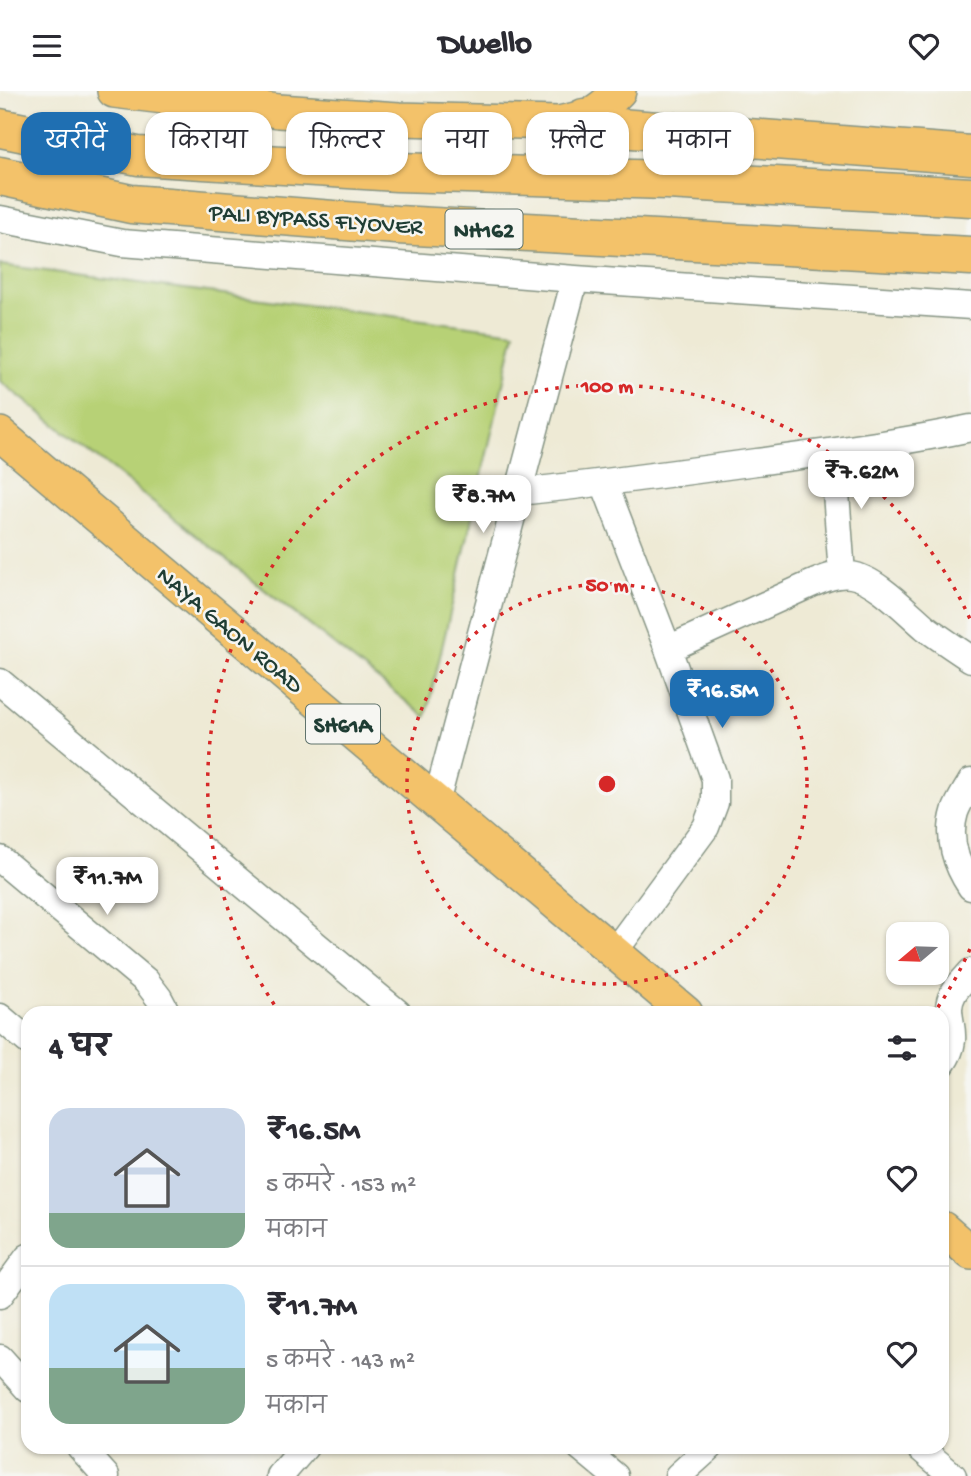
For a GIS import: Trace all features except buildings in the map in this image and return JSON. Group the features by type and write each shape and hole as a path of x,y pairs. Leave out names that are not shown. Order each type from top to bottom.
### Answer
{"highway":[{"name":"NH162","path":"0,128 138,156 397,172 667,180 971,197"},
{"path":"629,129 971,155"},
{"name":"PALI BYPASS FLYOVER","path":"0,176 131,204 411,225 971,256"}],"main road":[{"path":"114,91 279,111 399,119 526,122"},
{"path":"595,112 619,91"},
{"name":"NAYA GAON ROAD","path":"0,434 678,1006"},
{"path":"949,1234 971,1253"}],"street":[{"path":"0,219 122,243 575,279 971,306"},
{"path":"436,803 575,279"},
{"path":"518,492 604,484 834,452 971,428"},
{"path":"834,452 842,574"},
{"path":"604,484 715,779 715,803 706,827 614,952"},
{"path":"668,649 809,585 842,574 854,575 876,586 929,630 971,659"},
{"path":"0,683 390,1006"},
{"path":"971,782 956,809 952,841 961,869 971,887"},
{"path":"0,859 146,981 164,1006"},
{"path":"949,1054 953,1037 950,1002 953,993 971,972"},
{"path":"0,1017 21,1035"},
{"path":"0,1295 21,1266"},
{"path":"0,1358 21,1381"},
{"path":"86,1454 106,1476"},
{"path":"588,1454 615,1476"},
{"path":"678,1476 702,1454"},
{"path":"927,1454 953,1476"}],"green space":[{"path":"0,265 515,332 426,717 0,381"}]}
